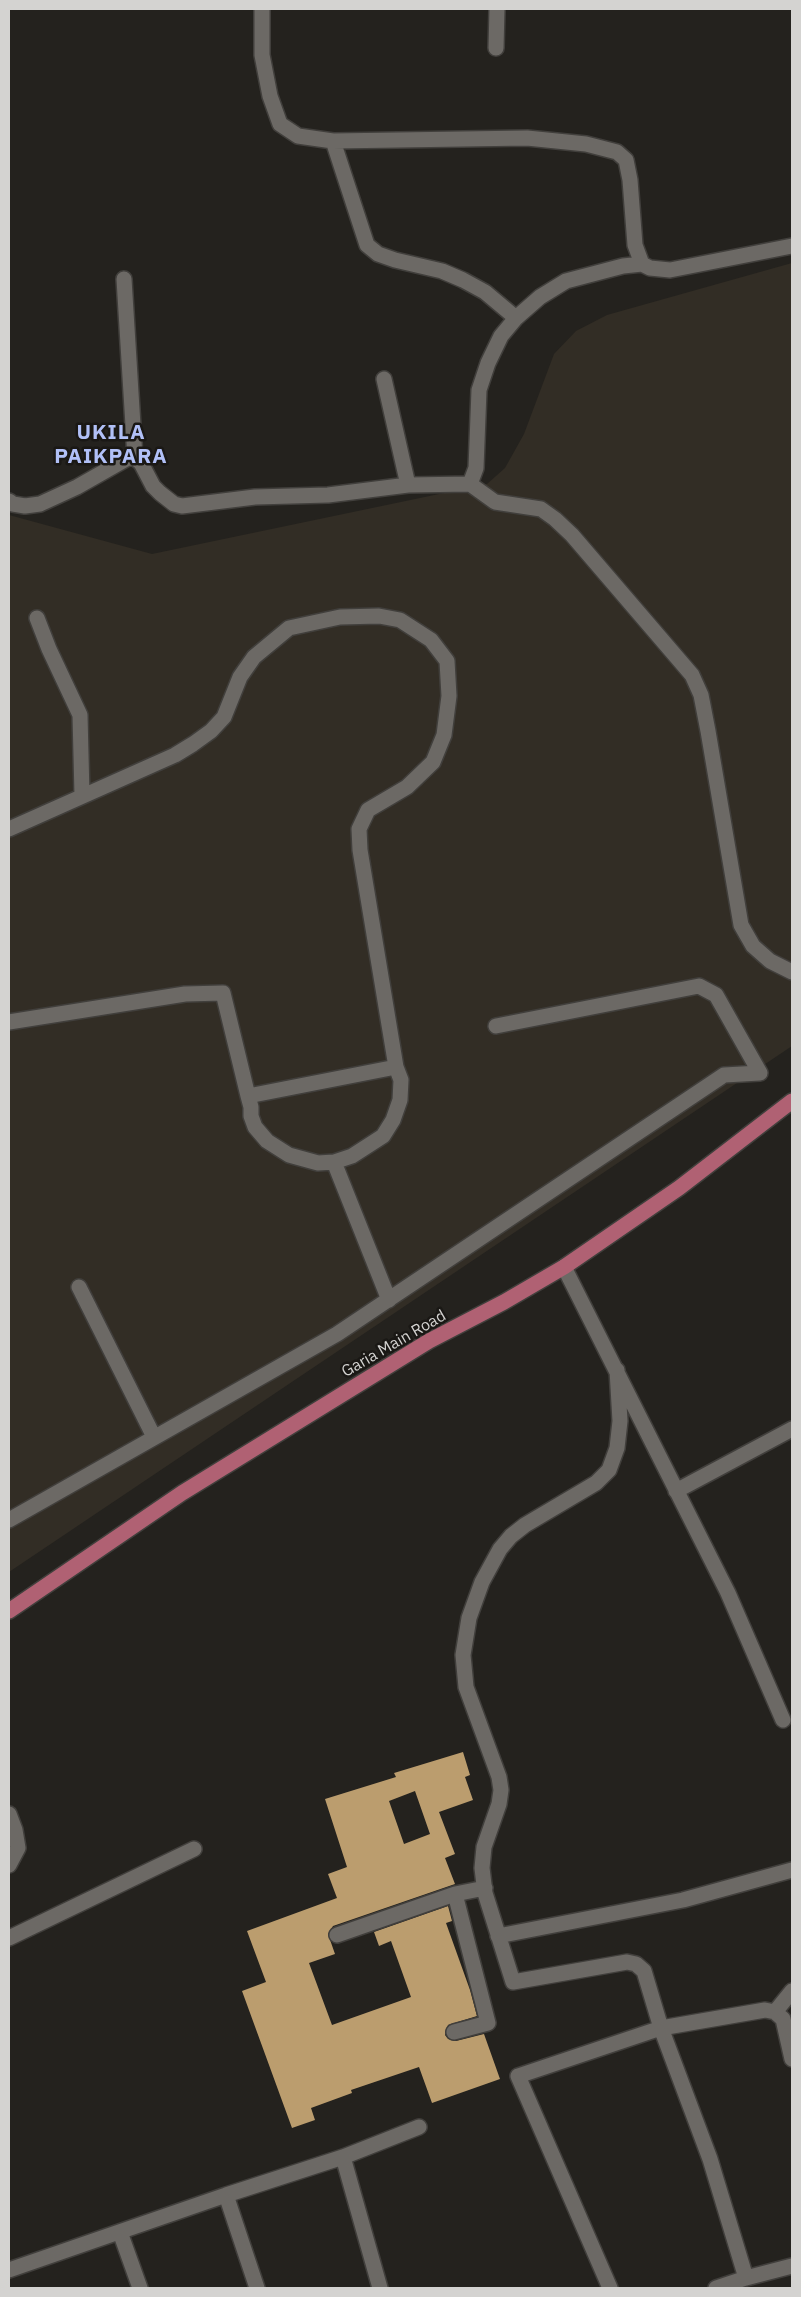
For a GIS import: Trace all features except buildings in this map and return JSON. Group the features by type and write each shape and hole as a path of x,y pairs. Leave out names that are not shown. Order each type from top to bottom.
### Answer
{"main road":[{"name":"Garia Main Road","path":"9,1611 182,1493 429,1341 504,1302 564,1267 700,1172 792,1101"}],"street":[{"path":"262,9 262,55 270,96 280,124 298,136 333,141 527,138 586,144 617,152 626,160 630,180 635,245 642,264"},
{"path":"496,48 498,9"},
{"path":"333,141 367,245 378,254 442,271 463,280 484,292 516,318"},
{"path":"470,484 476,468 480,390 488,363 501,336 516,318 540,297 566,281 603,270 642,264 650,268 670,270 792,246"},
{"path":"124,279 135,458"},
{"path":"384,379 408,485"},
{"path":"9,501 13,504 25,506 40,504 77,486 117,462 128,458 135,458 141,463 153,486 174,504 182,506 255,497 328,495 408,485 470,484 495,502 542,509 572,535 692,675 700,696 708,731 740,925 753,946 770,961 792,972"},
{"path":"9,829 175,754 211,731 224,717 240,677 254,657 289,628 340,617 379,616 400,620 431,640 447,662 449,696 444,735 433,762 407,787 368,810 359,829 360,850 396,1067 401,1080 400,1100 393,1120 383,1136 352,1156 334,1162 318,1163 289,1155 267,1142 255,1127 251,1116 252,1107 223,993 185,994 9,1022"},
{"path":"38,618 49,650 80,715 82,795"},
{"path":"9,1520 337,1334 724,1075 760,1073 716,995 699,986 496,1026"},
{"path":"248,1096 396,1067"},
{"path":"334,1162 389,1300"},
{"path":"564,1267 728,1593 783,1720"},
{"path":"79,1287 154,1437"},
{"path":"617,1370 620,1421 617,1448 609,1470 596,1483 525,1525 511,1536 500,1549 482,1582 469,1618 463,1655 466,1687 499,1777 501,1790 499,1804 484,1847 482,1868 485,1888 498,1936 514,1982 627,1962 636,1964 644,1972 661,2028 710,2158 746,2278"},
{"path":"676,1491 792,1430"},
{"path":"9,1814 15,1830 18,1848 9,1865"},
{"path":"9,1938 194,1849"},
{"path":"498,1936 683,1900 792,1870"},
{"path":"337,1934 455,1894 485,1888"},
{"path":"454,2032 488,2023 455,1894"},
{"path":"775,2012 792,1992"},
{"path":"610,2288 518,2076 661,2028 765,2010 775,2012 783,2019 792,2059"},
{"path":"9,2270 343,2157 419,2127"},
{"path":"343,2157 380,2288"},
{"path":"226,2196 256,2288"},
{"path":"120,2232 140,2288"},
{"path":"716,2288 792,2266"}],"shaded area":[{"path":"792,263 792,1046 9,1572 9,515 152,554 487,484 505,468 524,434 554,354 576,331 607,315"}],"district":[{"name":"UKILA PAIKPARA","path":"111,445"}]}
